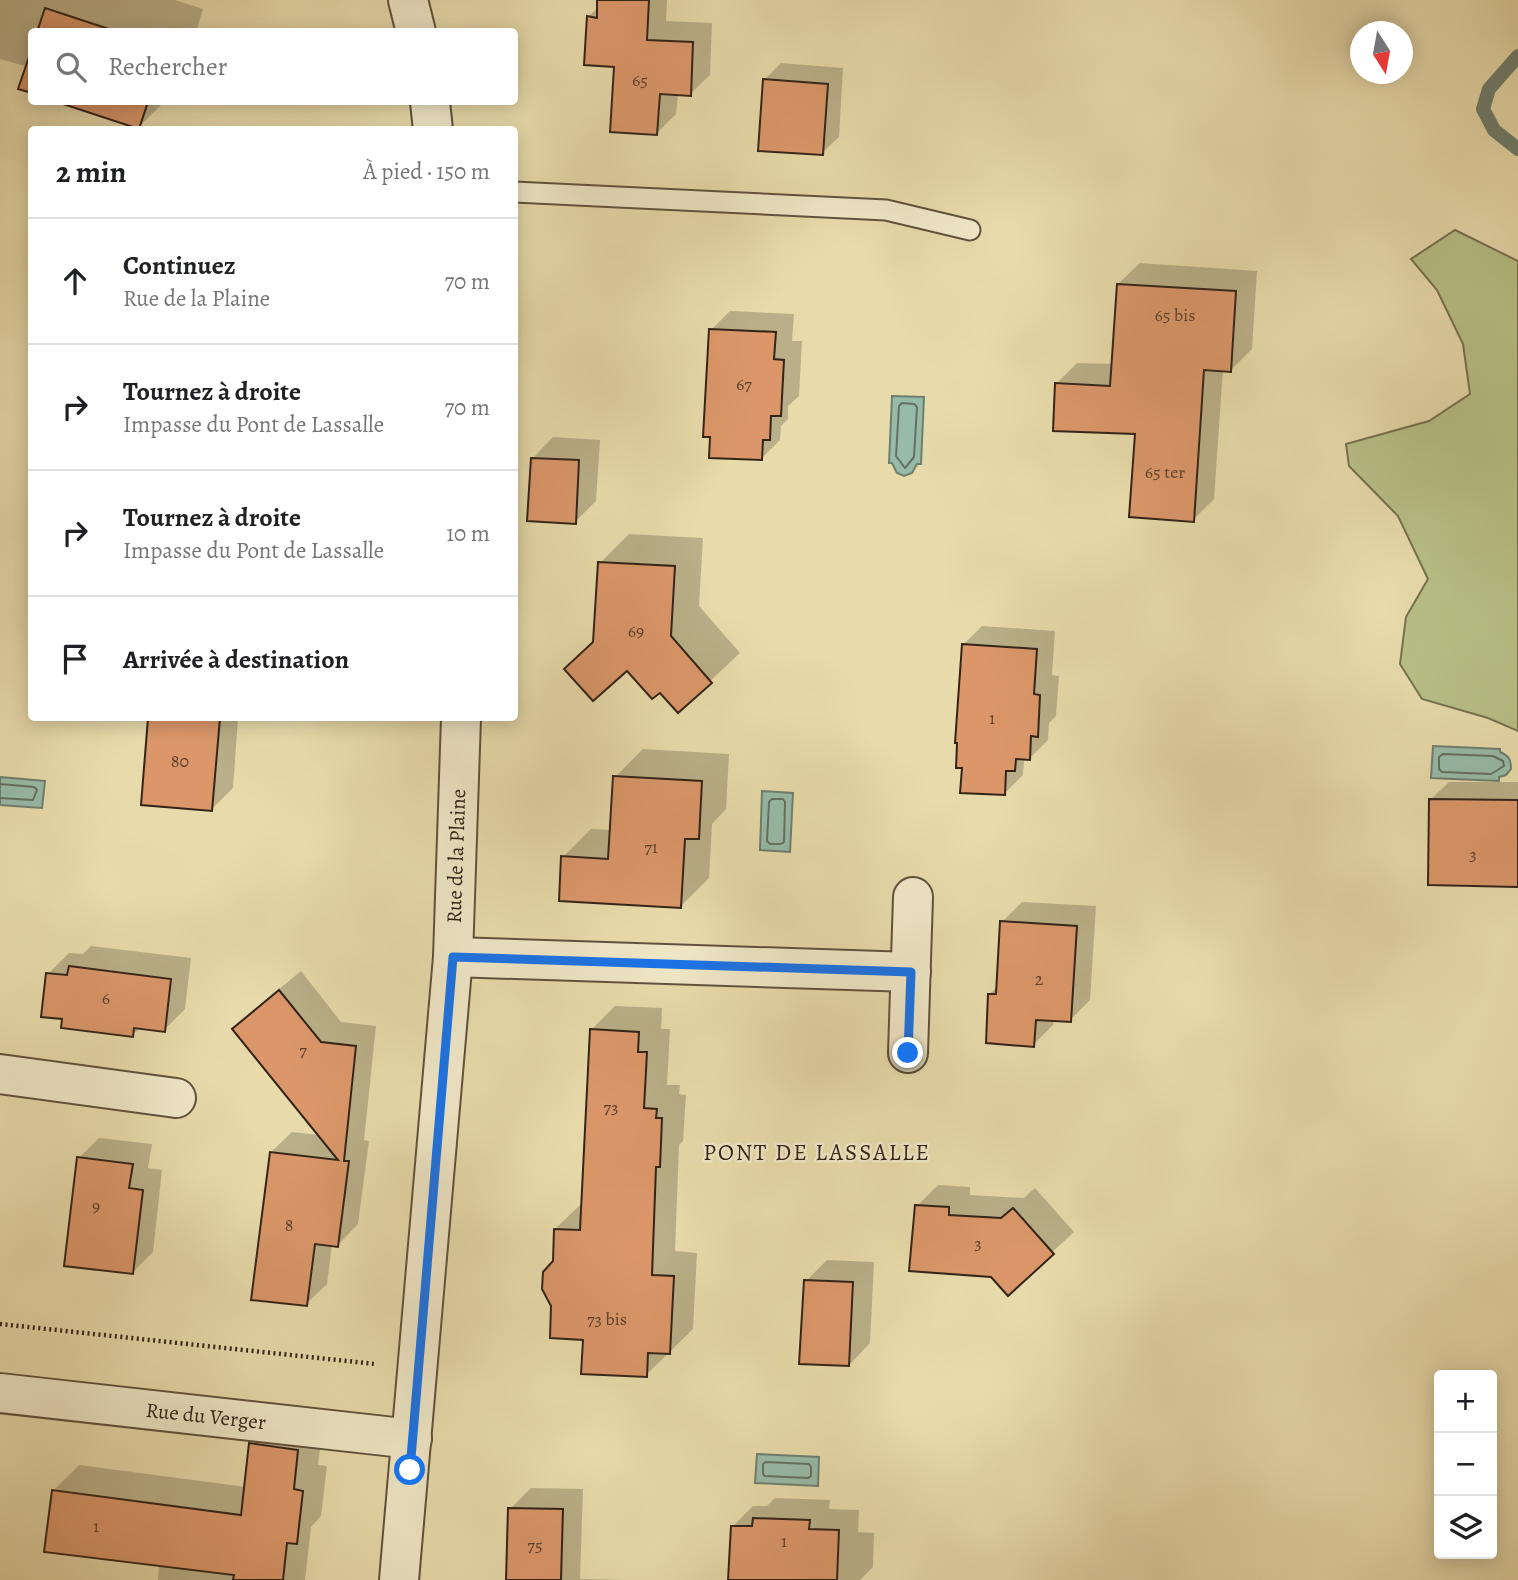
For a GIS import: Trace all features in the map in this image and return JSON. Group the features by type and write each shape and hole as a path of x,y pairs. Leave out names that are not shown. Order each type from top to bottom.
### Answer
{"street":[{"path":"408,0 415,28"},
{"path":"430,105 433,126"},
{"name":"Rue de la Plaine","path":"399,1580 453,957 461,721"},
{"path":"908,1053 913,897"},
{"path":"453,957 911,972"},
{"path":"0,1074 176,1098"},
{"name":"Rue du Verger","path":"0,1393 412,1440"}],"lane":[{"path":"518,192 886,209 970,230"}],"path":[{"path":"0,1324 418,1368"}],"green space":[{"path":"1455,230 1518,261 1518,731 1488,718 1422,699 1400,664 1406,617 1428,579 1398,516 1349,466 1346,444 1429,421 1470,394 1463,344 1437,290 1411,259"}],"water":[{"path":"892,396 924,397 921,464 917,464 912,473 904,476 897,473 892,463 889,463"},
{"path":"1433,746 1500,749 1500,752 1509,758 1511,769 1506,775 1499,777 1499,781 1431,778"},
{"path":"0,777 45,781 42,808 0,805"},
{"path":"762,791 793,793 790,852 760,850"},
{"path":"757,1454 819,1457 818,1486 755,1483"}],"building":[{"path":"597,0 649,0 647,40 693,42 691,96 660,94 657,135 610,132 614,67 584,65 587,16 597,18"},
{"path":"45,8 106,28 38,28"},
{"path":"28,60 28,92 18,89"},
{"path":"763,79 828,84 823,155 758,151"},
{"path":"66,105 147,105 140,126 130,126"},
{"path":"1117,284 1236,291 1231,372 1204,370 1194,522 1129,517 1135,434 1053,431 1055,383 1110,386"},
{"path":"709,329 776,332 774,359 784,360 781,416 771,416 770,440 763,440 762,460 709,458 710,437 703,437"},
{"path":"531,458 579,460 576,524 527,521"},
{"path":"598,562 675,566 671,636 712,683 678,713 660,693 652,699 627,671 593,701 564,669 593,642"},
{"path":"962,644 1037,649 1034,694 1040,695 1038,737 1031,736 1030,760 1016,759 1015,771 1006,771 1005,795 960,793 962,768 956,768 955,743"},
{"path":"148,721 220,721 212,811 141,805"},
{"path":"613,776 702,781 699,839 685,839 681,908 559,901 561,856 608,859"},
{"path":"1429,799 1518,800 1518,887 1428,885"},
{"path":"1000,921 1077,926 1071,1022 1036,1020 1034,1047 986,1043 988,994 996,994"},
{"path":"69,966 171,979 165,1032 134,1028 133,1037 61,1028 62,1019 41,1017 46,973 67,975"},
{"path":"279,990 321,1042 356,1046 344,1161 349,1161 338,1247 315,1244 307,1306 251,1300 270,1152 338,1160 232,1029"},
{"path":"590,1029 639,1032 638,1052 647,1052 644,1108 657,1109 656,1118 662,1118 660,1167 656,1167 652,1275 674,1276 670,1354 648,1353 647,1377 581,1374 583,1340 550,1338 551,1306 542,1289 543,1272 553,1261 554,1229 580,1230"},
{"path":"77,1157 133,1164 129,1188 143,1190 133,1274 64,1266"},
{"path":"915,1205 949,1207 949,1215 1001,1218 1013,1208 1054,1254 1008,1296 991,1277 909,1271"},
{"path":"804,1280 853,1282 849,1366 799,1364"},
{"path":"249,1443 298,1450 294,1489 303,1491 297,1544 287,1543 283,1580 233,1580 234,1575 44,1552 52,1490 241,1515"},
{"path":"508,1508 563,1509 561,1580 506,1580"},
{"path":"753,1518 810,1520 809,1529 839,1530 837,1580 728,1580 731,1526 752,1526"}],"waterway":[{"path":"1518,56 1489,89 1483,109 1494,130 1518,149"}],"district":[{"name":"PONT DE LASSALLE","path":"817,1152"}],"route":[{"path":"410,1470 453,957 911,972 908,1053"}]}
